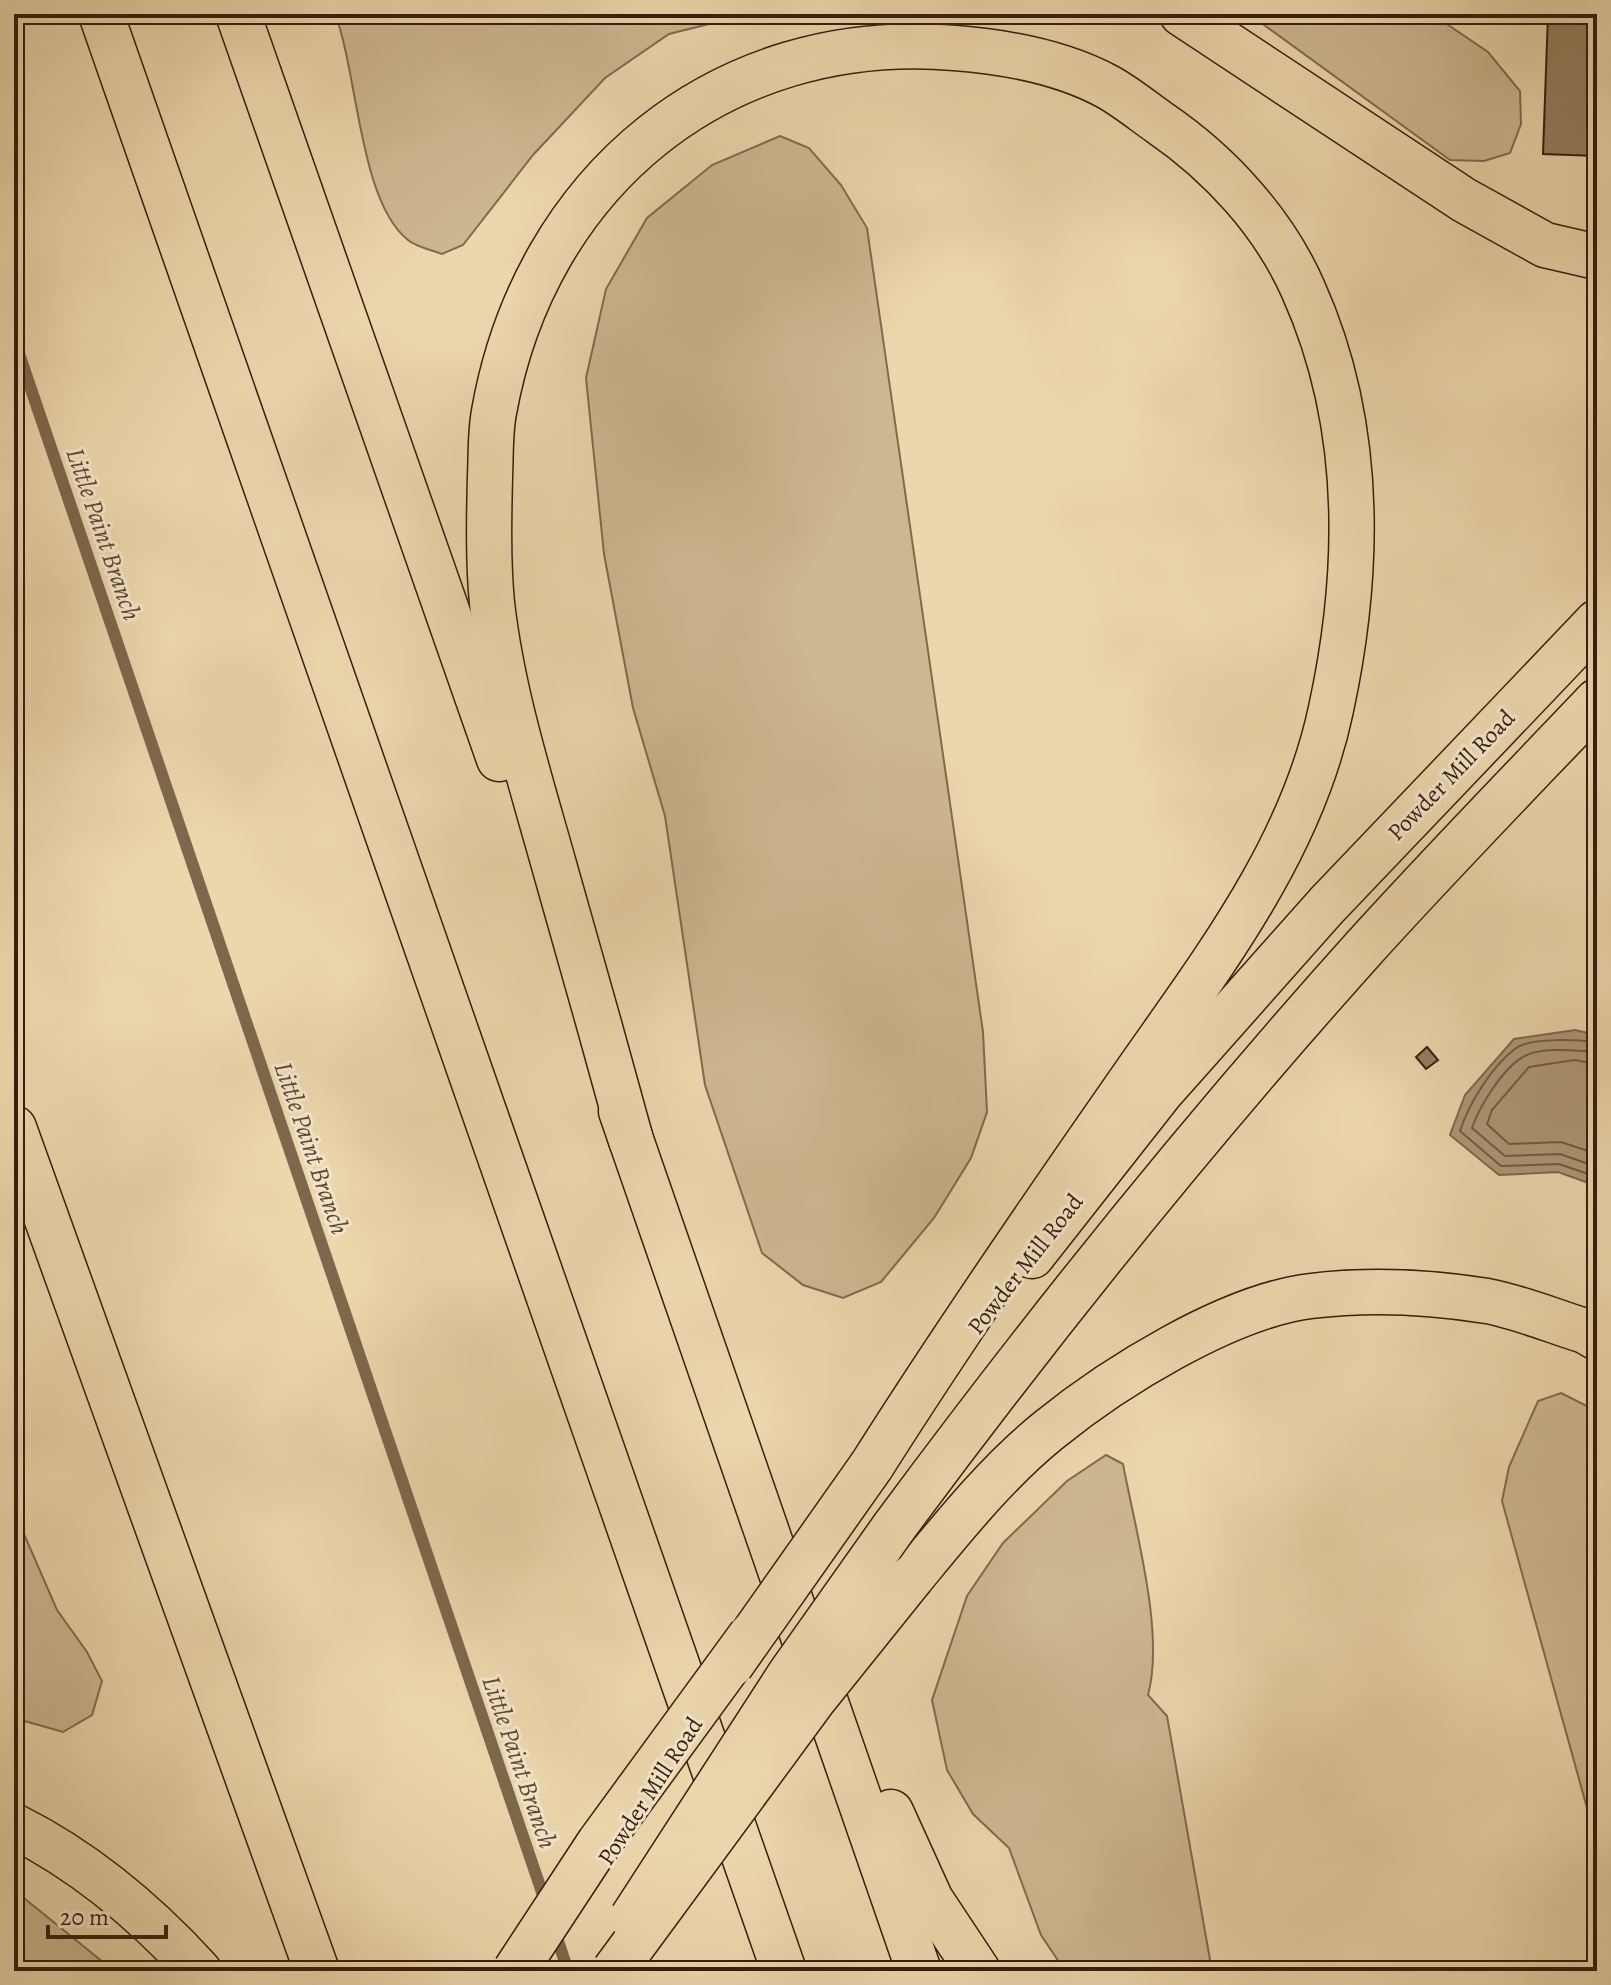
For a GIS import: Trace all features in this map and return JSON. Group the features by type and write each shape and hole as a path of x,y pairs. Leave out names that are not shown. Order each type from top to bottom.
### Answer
{"main road":[{"path":"101,14 784,1971"},
{"path":"238,14 737,1439 919,1971"},
{"path":"1182,14 1464,200 1545,245 1597,257"},
{"path":"631,1140 514,721 492,603 489,513 493,417 520,314 573,217 642,141 726,87 822,53 912,44 1012,52 1104,85 1183,139 1251,204 1302,286 1335,380 1353,495 1347,621 1330,716 1313,775 1292,829 1231,939 948,1346 872,1465"},
{"name":"Powder Mill Road","path":"537,1971 751,1635 872,1465 1161,1092 1327,905 1597,622"},
{"path":"599,1971 790,1674 997,1388 1204,1131 1365,948 1597,701"},
{"path":"14,1128 317,1971"},
{"path":"614,1971 814,1699 967,1512 1048,1431 1136,1369 1217,1324 1309,1296 1391,1292 1489,1301 1585,1331 1597,1338"},
{"path":"737,1439 931,1900 978,1971"},
{"path":"515,1971 599,1843 751,1635"},
{"path":"14,1826 58,1848 149,1917 199,1971"}],"shaded area":[{"path":"335,14 749,14 669,34 605,78 533,155 463,245 442,254 408,240 392,222 379,197 369,167"},
{"path":"1249,14 1432,14 1488,52 1520,91 1521,124 1510,153 1484,161 1450,160"},
{"path":"780,136 809,148 841,185 867,228 983,1032 987,1112 971,1158 934,1218 881,1282 843,1298 803,1285 762,1253 705,1085 665,816 633,708 604,554 586,378 606,289 647,218 712,165"},
{"path":"1561,1393 1597,1411 1597,1844 1502,1501 1509,1467 1538,1401"},
{"path":"1106,1455 1123,1464 1141,1549 1153,1642 1148,1695 1167,1716 1212,1971 1065,1971 1041,1935 1009,1848 973,1814 947,1770 932,1700 967,1596 1003,1543 1067,1481"},
{"path":"14,1511 57,1610 87,1652 102,1681 92,1715 63,1732 14,1718"},
{"path":"14,1890 114,1971 14,1971"}],"water":[{"path":"1575,1030 1597,1035 1597,1186 1558,1172 1499,1175 1450,1135 1465,1095 1514,1039"}],"building":[{"path":"1548,14 1597,14 1597,156 1543,154"},
{"path":"1427,1047 1438,1060 1426,1069 1416,1057"}],"waterway":[{"name":"Little Paint Branch","path":"14,339 546,1904"},
{"name":"Little Paint Branch","path":"554,1929 568,1971"}]}
